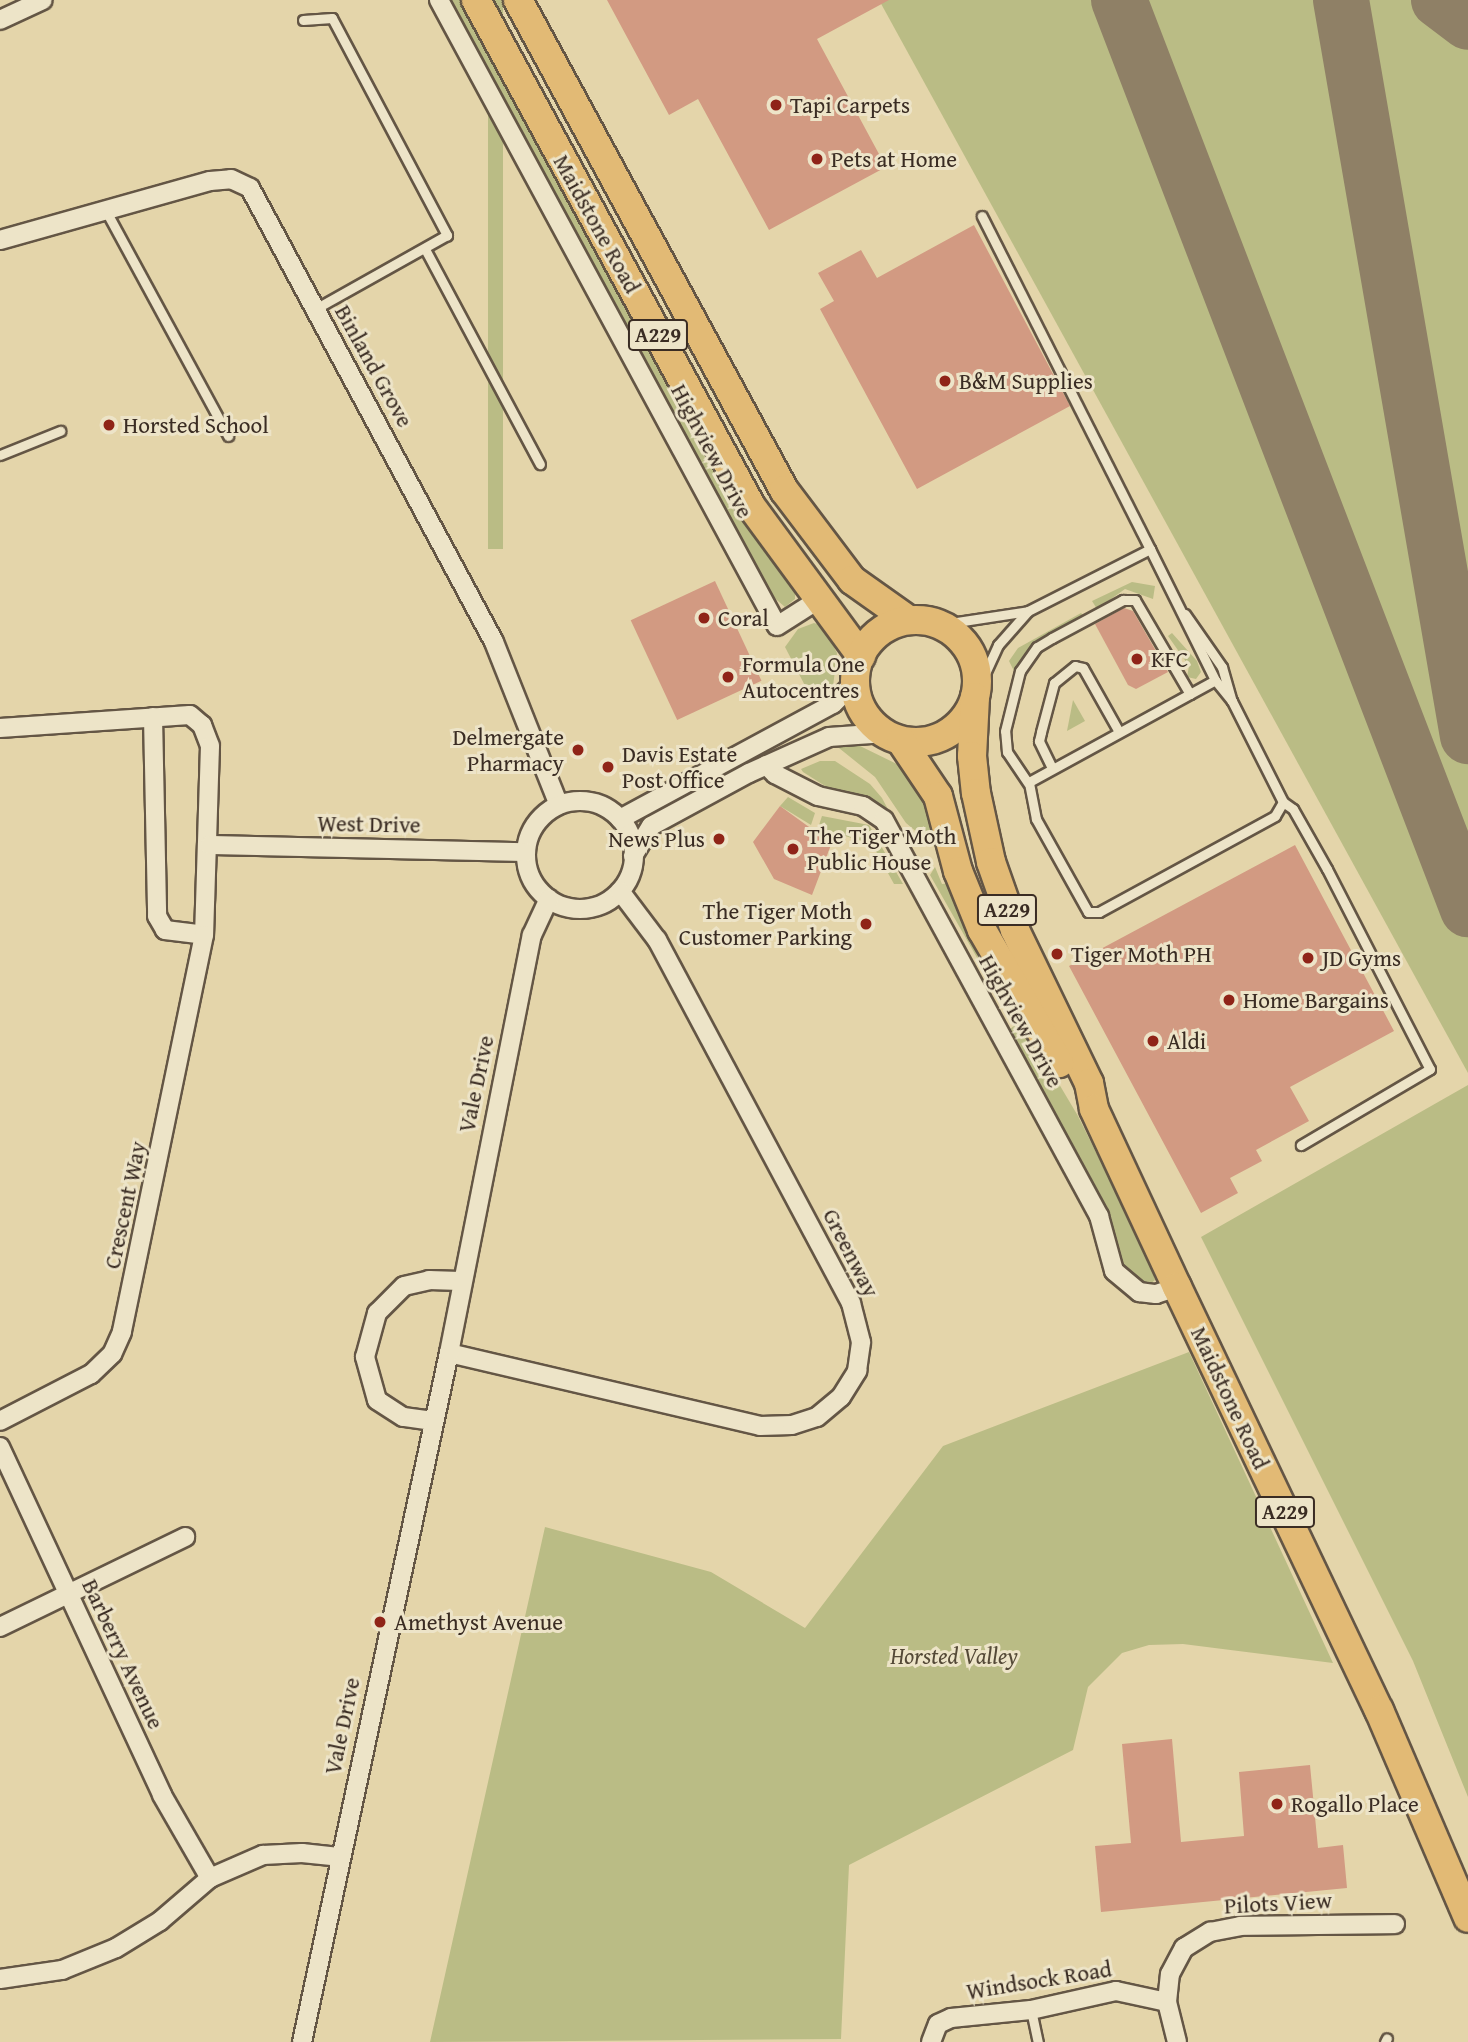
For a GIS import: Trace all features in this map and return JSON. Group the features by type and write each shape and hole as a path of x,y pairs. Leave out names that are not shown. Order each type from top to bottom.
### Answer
{"main road":[{"name":"Maidstone Road","path":"476,0 751,506 818,600 858,669"},
{"name":"Maidstone Road","path":"518,0 784,490 852,580 907,620"},
{"name":"A229","path":"907,620 937,625 968,649 975,695"},
{"path":"858,669 875,635 907,620"},
{"name":"A229","path":"858,669 865,713 893,737"},
{"name":"Maidstone Road","path":"975,695 973,773 995,875 1023,950 1089,1083 1094,1109 1177,1287 1369,1688 1468,1918"},
{"path":"893,737 919,743 943,736 961,722 975,695"},
{"name":"Maidstone Road","path":"893,737 938,796 958,871 982,930 1075,1090 1094,1109"}],"street":[{"path":"0,20 43,0"},
{"name":"Highview Drive","path":"439,0 777,626 818,600"},
{"name":"Binland Grove","path":"0,240 232,178 250,188 494,642 559,805"},
{"path":"620,819 833,704 858,669"},
{"name":"Crescent Way","path":"0,728 190,715 202,725 210,746 210,845 204,935 122,1332 111,1354 91,1374 0,1421"},
{"path":"153,717 158,916 164,930 204,935"},
{"path":"633,856 651,826 787,755 834,736 893,737"},
{"path":"787,755 797,782"},
{"name":"Highview Drive","path":"766,765 782,778 797,782 818,796 863,806 884,820 1100,1216 1114,1271 1139,1292 1156,1294 1177,1287"},
{"path":"592,802 620,819 631,837 631,871 620,891 586,908 549,899 534,883 526,852 533,829 559,805 592,802"},
{"name":"West Drive","path":"210,845 526,852"},
{"name":"Greenway","path":"449,1353 760,1426 792,1425 817,1416 841,1397 857,1371 861,1342 851,1303 657,940 620,891"},
{"name":"Vale Drive","path":"302,2042 339,1857 449,1353 460,1281 532,935 549,899"},
{"path":"433,1421 403,1417 376,1400 365,1357 377,1313 404,1286 429,1280 460,1281"},
{"name":"Barberry Avenue","path":"0,1447 162,1795 209,1878"},
{"path":"0,1627 185,1538"},
{"path":"0,1979 62,1970 116,1948 160,1921 209,1878 263,1855 302,1853 339,1857"},
{"name":"Pilots View","path":"1177,2042 1167,2002 1170,1974 1184,1948 1210,1932 1240,1926 1395,1924"},
{"name":"Windsock Road","path":"931,2042 938,2024 951,2018 1031,2010 1115,1991 1167,2002"}],"lane":[{"path":"303,20 332,18 445,225 447,235 315,309"},
{"path":"106,211 228,436"},
{"path":"982,216 1185,614 1214,680 1232,701"},
{"path":"425,249 540,464"},
{"path":"0,456 60,430"},
{"path":"937,625 1028,611 1150,549"},
{"path":"1189,694 1135,600 1123,600 1052,638 1037,648 1020,671 1005,731 1010,757 1028,783 1041,830 1086,910 1094,914 1275,817 1283,802"},
{"path":"975,695 998,645 1028,611"},
{"path":"1185,614 1217,657 1232,701 1283,802 1293,809 1327,869 1430,1069 1301,1145"},
{"path":"1052,768 1039,741 1041,732 1054,683 1075,666 1083,668 1119,732"},
{"path":"1028,783 1214,680"},
{"path":"1031,2010 1038,2042"}],"green space":[{"path":"451,0 462,0 688,416 760,543 795,592 795,599 785,607 771,595"},
{"path":"488,0 503,0 503,549 488,549"},
{"path":"879,0 1468,0 1468,1073"},
{"path":"1132,582 1155,586 1153,599 1125,589 1097,609 1092,601"},
{"path":"1081,613 1084,616 1032,644 1014,671 1009,661 1018,648"},
{"path":"814,623 823,626 837,653 833,687 814,703 785,647 798,629"},
{"path":"1172,633 1197,661 1201,672 1196,679 1187,677 1189,666 1168,636"},
{"path":"1073,700 1085,721 1067,731"},
{"path":"834,744 858,745 905,768 922,790 942,853 906,823 875,777"},
{"path":"820,761 835,761 870,784 882,798 902,836 875,801 833,791 801,769"},
{"path":"788,797 815,813 811,825 780,806"},
{"path":"822,816 869,825 903,884 894,884 872,844 818,828"},
{"path":"935,867 942,884 951,883 980,963 930,875"},
{"path":"1021,1020 1078,1116 1116,1193 1153,1270 1155,1280 1149,1285 1144,1287 1119,1266 1106,1212 1009,1030"},
{"path":"1468,1085 1468,1797 1413,1661 1201,1237"},
{"name":"Horsted Valley","path":"1189,1352 1333,1663 1183,1644 1149,1645 1122,1653 1088,1687 1073,1750 849,1865 841,2039 430,2042 545,1527 711,1572 805,1628 943,1446"}],"building":[{"path":"607,0 889,0 817,39 886,167 769,230 698,99 669,115"},
{"path":"974,225 1070,406 917,489 820,309 834,301 818,273 861,250 877,278"},
{"path":"715,581 761,681 677,720 631,620"},
{"name":"KFC","path":"1124,608 1133,611 1168,672 1136,689 1128,685 1095,624"},
{"name":"The Tiger Moth Public House","path":"780,806 816,832 834,837 812,895 774,879 753,842"},
{"path":"1295,845 1394,1031 1290,1087 1309,1121 1256,1150 1262,1161 1230,1178 1238,1193 1201,1213 1069,966"},
{"name":"Rogallo Place","path":"1172,1739 1181,1842 1244,1836 1239,1772 1310,1765 1318,1848 1343,1845 1347,1888 1101,1912 1095,1846 1131,1843 1122,1744"}],"taxiway":[{"path":"1119,0 1468,909"},
{"path":"1341,0 1468,736"},
{"path":"1439,0 1468,22"}],"place":[{"name":"Tapi Carpets","path":"776,105"},
{"name":"Pets at Home","path":"817,159"},
{"name":"B&M Supplies","path":"945,381"},
{"name":"Horsted School","path":"109,425"},
{"name":"Coral","path":"704,618"},
{"name":"KFC","path":"1137,659"},
{"name":"Formula One Autocentres","path":"728,677"},
{"name":"Delmergate Pharmacy","path":"578,750"},
{"name":"Davis Estate Post Office","path":"608,767"},
{"name":"News Plus","path":"719,839"},
{"name":"The Tiger Moth Public House","path":"793,849"},
{"name":"The Tiger Moth Customer Parking","path":"866,924"},
{"name":"Tiger Moth PH","path":"1057,954"},
{"name":"JD Gyms","path":"1308,958"},
{"name":"Home Bargains","path":"1229,1000"},
{"name":"Aldi","path":"1153,1041"},
{"name":"Amethyst Avenue","path":"380,1622"},
{"name":"Rogallo Place","path":"1277,1804"}]}
